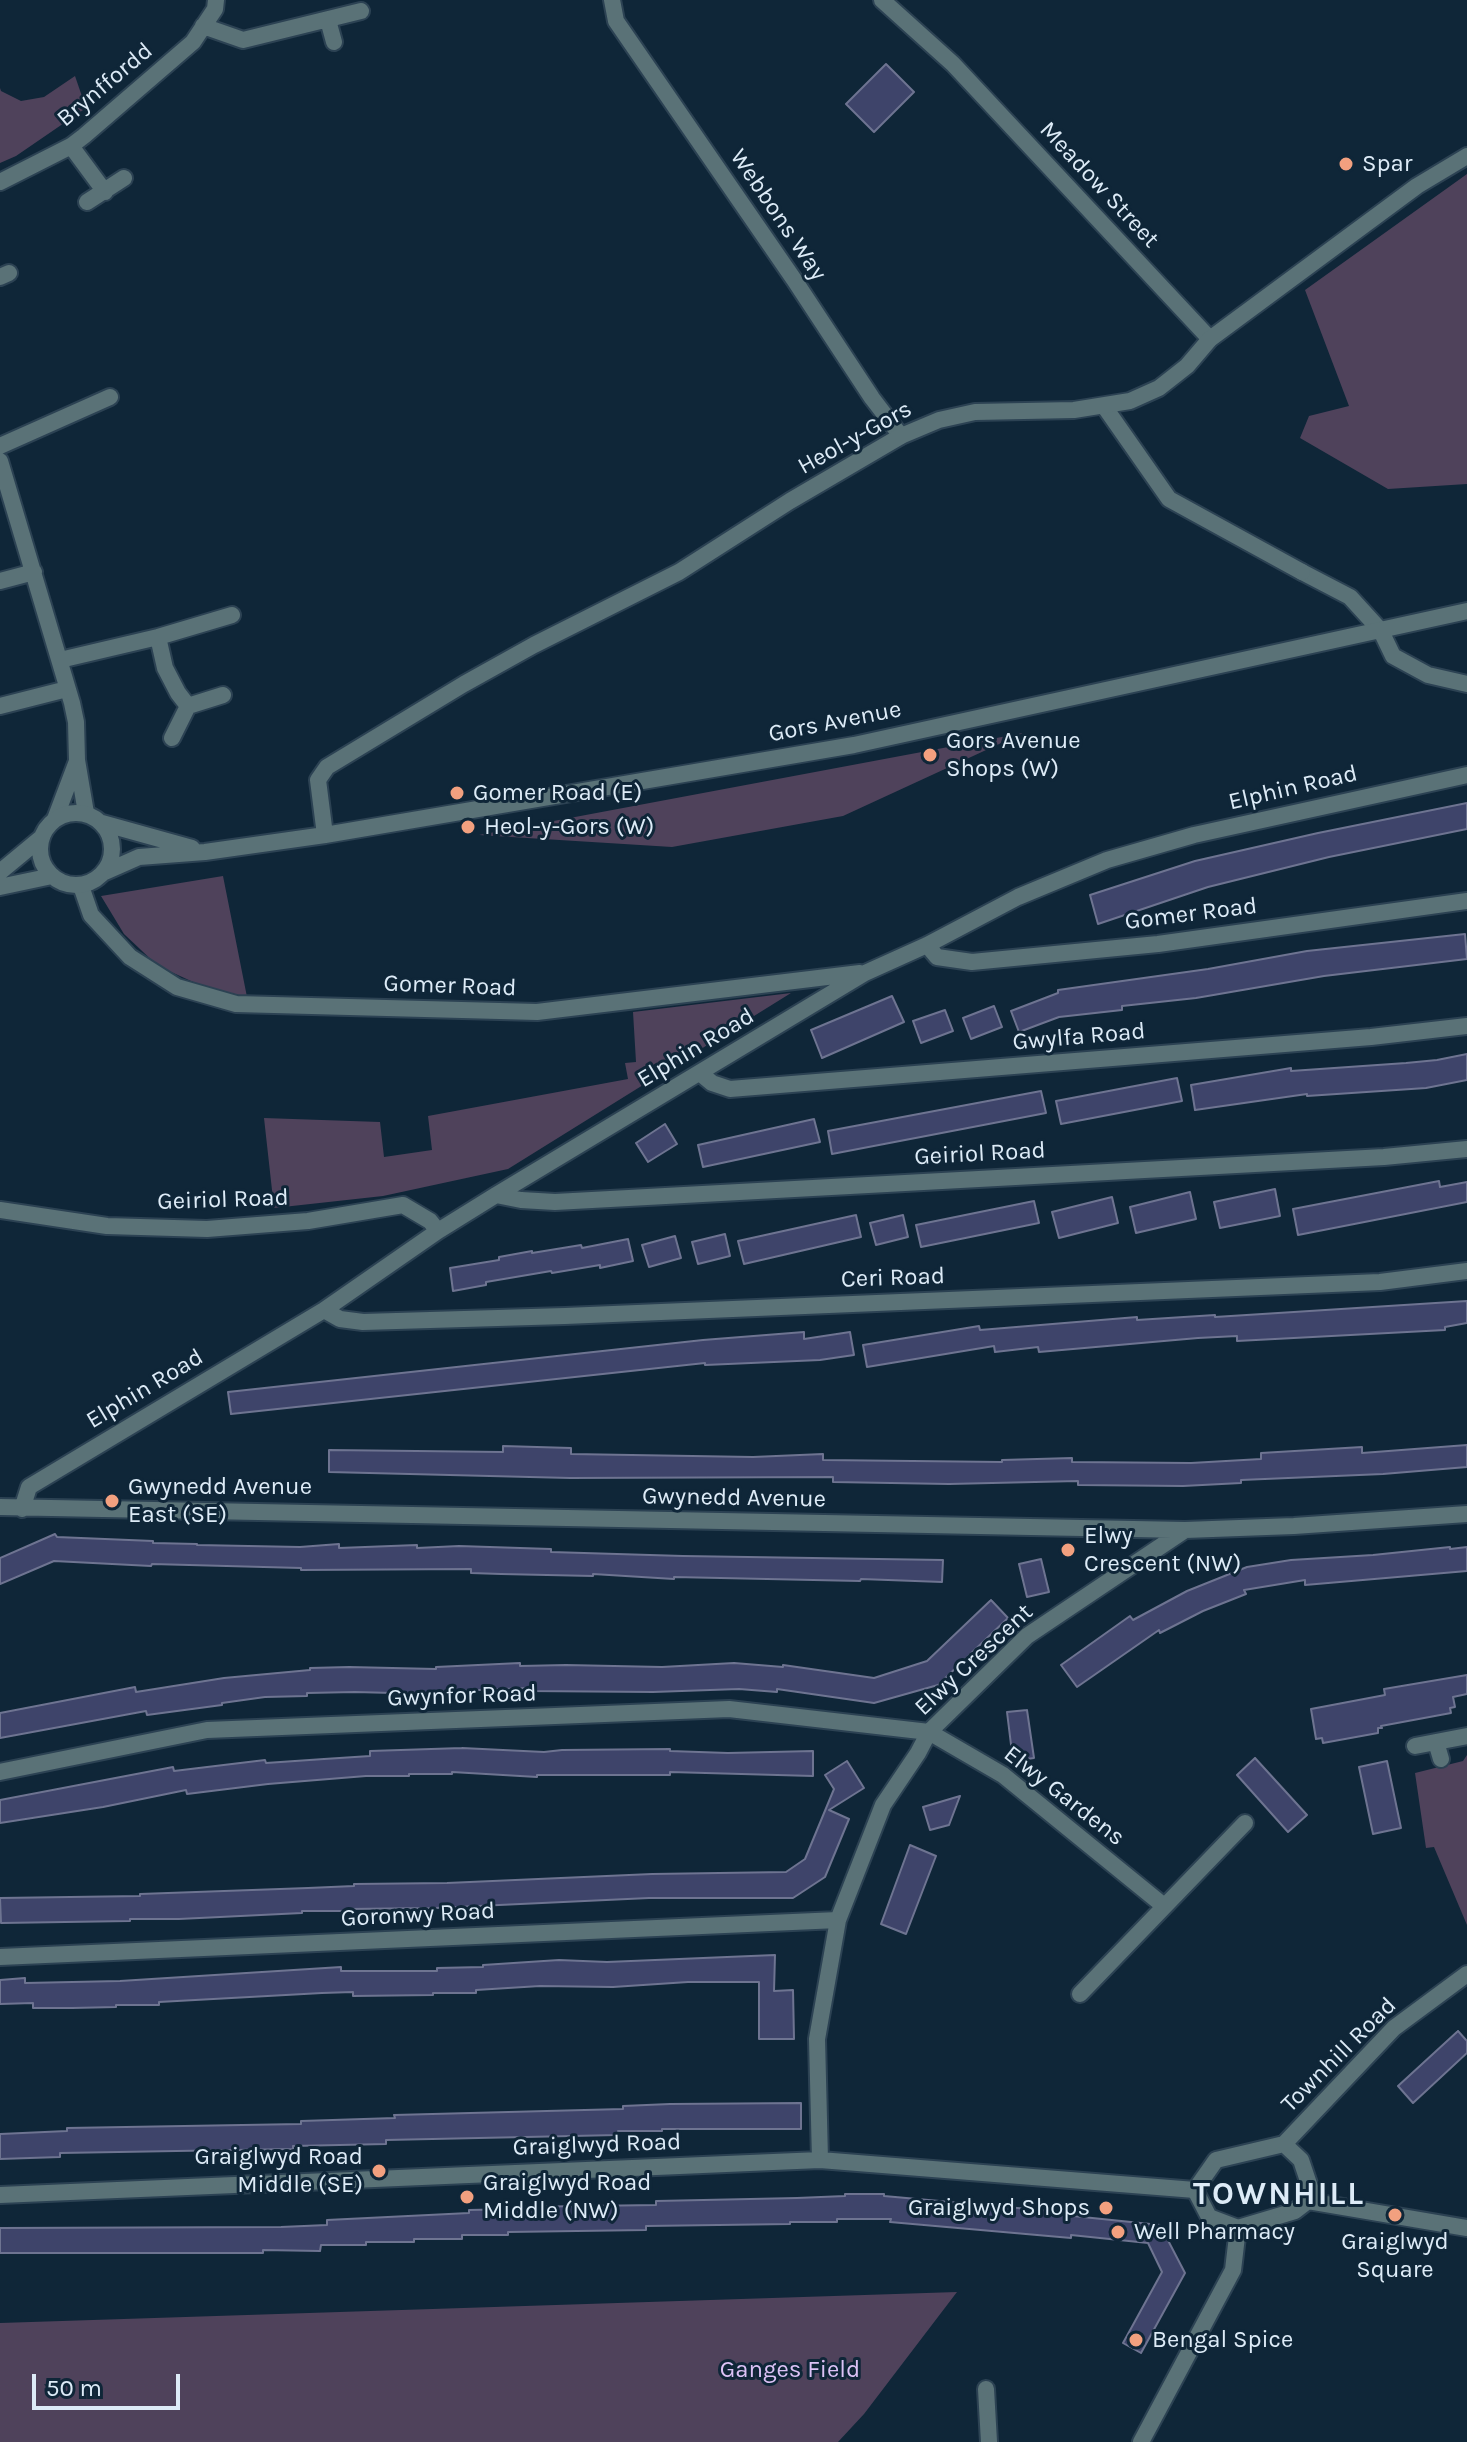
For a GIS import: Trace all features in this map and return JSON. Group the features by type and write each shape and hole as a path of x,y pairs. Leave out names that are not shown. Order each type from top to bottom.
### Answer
{"street":[{"name":"Brynffordd","path":"0,182 71,146 193,42 215,9 216,0"},
{"name":"Webbons Way","path":"612,0 616,21 901,436"},
{"name":"Meadow Street","path":"882,0 953,64 1210,339"},
{"path":"203,26 243,40 361,11"},
{"path":"328,20 334,42"},
{"path":"71,146 105,192"},
{"name":"Heol-y-Gors","path":"325,835 318,780 327,767 534,645 679,572 790,501 901,436 939,420 975,412 1074,410 1130,401 1159,388 1187,366 1210,339 1417,186 1467,156"},
{"path":"87,202 124,178"},
{"path":"0,446 110,397"},
{"path":"1104,406 1169,499 1350,597 1381,631 1393,656 1428,675 1467,684"},
{"path":"0,461 76,722 77,760 86,813"},
{"path":"0,581 34,572"},
{"name":"Gors Avenue","path":"105,872 139,857 205,852 325,835 854,745 1467,611"},
{"path":"60,660 158,637 231,615"},
{"path":"158,637 165,668 188,706"},
{"path":"0,706 67,689"},
{"path":"172,738 188,706 223,695"},
{"path":"55,819 77,760"},
{"name":"Elphin Road","path":"22,1509 29,1487 324,1310 496,1195 865,973 927,945 1018,897 1107,860 1194,835 1467,775"},
{"path":"66,813 86,813 102,823 110,833 113,849 111,861 105,872 95,880 81,886 64,883 52,876 44,866 40,856 41,838 55,819 66,813"},
{"name":"Gors Avenue","path":"102,823 205,852"},
{"path":"0,872 41,838"},
{"path":"0,887 52,876"},
{"name":"Gomer Road","path":"81,886 91,915 130,957 177,987 236,1004 537,1012 865,973"},
{"name":"Gomer Road","path":"927,945 937,957 972,962 1158,944 1467,901"},
{"name":"Gwylfa Road","path":"700,1073 712,1083 730,1089 1355,1038 1467,1026"},
{"name":"Geiriol Road","path":"496,1195 555,1202 1384,1157 1467,1149"},
{"name":"Geiriol Road","path":"0,1210 107,1226 207,1229 308,1221 403,1205 430,1221 438,1231"},
{"name":"Ceri Road","path":"324,1310 340,1319 363,1322 565,1316 1380,1282 1467,1271"},
{"name":"Gwynedd Avenue","path":"0,1507 1185,1530 1467,1514"},
{"name":"Elwy Crescent","path":"820,2160 817,2039 838,1920 883,1805 929,1732 1027,1636 1185,1530"},
{"name":"Gwynfor Road","path":"0,1772 207,1730 237,1728 729,1709 929,1732"},
{"name":"Elwy Gardens","path":"929,1732 1003,1775 1164,1906"},
{"path":"1415,1746 1467,1736"},
{"path":"1436,1742 1441,1759"},
{"path":"1080,1994 1245,1823"},
{"name":"Goronwy Road","path":"0,1957 838,1920"},
{"name":"Townhill Road","path":"1284,2144 1394,2028 1467,1974"},
{"path":"1284,2144 1301,2160 1311,2190 1308,2201 1295,2211 1238,2228 1209,2217 1195,2190 1216,2160 1284,2144"},
{"name":"Graiglwyd Road","path":"0,2195 820,2160 1195,2190"},
{"path":"1308,2201 1467,2228"},
{"path":"1141,2442 1233,2270 1238,2228"},
{"path":"986,2389 989,2442"}],"green space":[{"path":"75,76 86,108 16,156 0,163 0,88 21,101 44,97"},
{"path":"1467,174 1467,484 1388,489 1300,438 1309,416 1349,406 1305,290"},
{"path":"1023,733 843,816 672,847 479,835"},
{"path":"223,876 247,997 202,986 158,966 124,934 101,896"},
{"path":"791,993 508,1169 383,1196 274,1208 264,1118 380,1122 384,1157 432,1150 428,1116 628,1079 625,1063 636,1062 633,1012"},
{"path":"1467,1755 1467,1925 1434,1847 1426,1848 1415,1773 1463,1761"},
{"name":"Ganges Field","path":"957,2292 864,2414 838,2442 0,2442 0,2323"}],"building":[{"path":"886,64 914,92 874,132 846,104"},
{"path":"1467,803 1467,829 1329,857 1208,887 1098,924 1090,895 1195,861"},
{"path":"1465,934 1467,959 1324,976 1196,998 1122,1006 1122,1010 1059,1017 1019,1032 1011,1011 1058,993 1058,990 1208,969 1307,951"},
{"path":"892,996 904,1022 822,1058 811,1030"},
{"path":"994,1006 1002,1027 971,1039 963,1018"},
{"path":"945,1010 953,1031 921,1043 913,1021"},
{"path":"1467,1054 1467,1080 1426,1088 1307,1094 1195,1110 1191,1085 1291,1068 1291,1071 1406,1063"},
{"path":"1177,1078 1182,1101 1061,1124 1056,1101"},
{"path":"1041,1091 1046,1113 832,1154 828,1131"},
{"path":"814,1119 820,1142 703,1167 698,1145"},
{"path":"665,1124 677,1144 648,1162 636,1143"},
{"path":"1439,1181 1440,1187 1467,1182 1467,1202 1298,1235 1293,1209"},
{"path":"1275,1189 1280,1216 1220,1228 1214,1202"},
{"path":"1190,1192 1196,1219 1136,1233 1130,1207"},
{"path":"1112,1197 1118,1223 1059,1238 1052,1212"},
{"path":"1034,1201 1039,1223 921,1247 916,1225"},
{"path":"856,1215 861,1237 744,1264 738,1241"},
{"path":"903,1215 908,1237 876,1245 870,1223"},
{"path":"725,1234 730,1256 698,1264 692,1242"},
{"path":"675,1236 681,1258 649,1267 642,1245"},
{"path":"628,1239 633,1261 600,1268 600,1265 551,1271 453,1291 450,1268 532,1251 581,1245 582,1248"},
{"path":"1467,1301 1467,1323 1445,1327 1445,1330 1237,1341 1237,1336 1198,1338 1039,1352 1038,1347 995,1352 994,1346 867,1367 863,1345 979,1326 980,1330 1137,1317 1137,1320 1215,1317"},
{"path":"804,1332 804,1339 850,1332 854,1355 820,1360 705,1363 231,1414 228,1392 703,1340"},
{"path":"1467,1445 1467,1467 1183,1486 1078,1485 1078,1481 949,1484 833,1482 833,1477 570,1478 329,1472 329,1450 503,1452 503,1446 571,1448 571,1454 753,1457 823,1454 823,1460 1002,1462 1072,1458 1072,1462 1191,1463 1261,1459 1261,1453 1362,1447 1362,1453"},
{"path":"55,1534 57,1537 197,1545 300,1547 339,1544 339,1548 417,1545 417,1548 459,1546 683,1556 943,1560 942,1582 674,1579 593,1574 471,1573 471,1569 301,1570 54,1561 0,1584 0,1558"},
{"path":"1467,1547 1467,1571 1305,1585 1305,1580 1244,1590 1246,1594 1160,1633 1159,1630 1077,1687 1061,1665 1130,1616 1133,1620 1187,1591 1247,1567 1291,1560"},
{"path":"1041,1559 1049,1592 1027,1597 1019,1564"},
{"path":"991,1600 1008,1618 938,1685 874,1703 777,1689 777,1692 739,1689 653,1692 528,1691 528,1688 431,1694 307,1693 307,1696 265,1697 147,1715 146,1711 0,1738 0,1713 135,1687 136,1692 310,1668 436,1669 520,1663 520,1666 662,1667 734,1663 783,1665 874,1678 927,1661"},
{"path":"1467,1675 1467,1694 1453,1697 1455,1707 1450,1708 1451,1713 1381,1726 1378,1733 1323,1743 1322,1738 1316,1739 1311,1709 1385,1695 1384,1689"},
{"path":"1027,1710 1034,1758 1013,1761 1007,1712"},
{"path":"462,1748 544,1752 670,1749 728,1753 813,1751 813,1776 670,1772 670,1775 537,1777 452,1772 366,1776 187,1794 186,1790 0,1823 0,1800 173,1767 174,1771 265,1760 266,1763 370,1756 370,1751"},
{"path":"1255,1758 1307,1815 1288,1832 1237,1775"},
{"path":"847,1761 864,1788 829,1810 849,1819 825,1877 793,1898 649,1898 130,1921 1,1923 0,1898 140,1896 354,1884 786,1872 805,1859 834,1789 825,1775"},
{"path":"1387,1761 1401,1828 1373,1834 1359,1767"},
{"path":"960,1796 949,1825 930,1830 923,1807"},
{"path":"910,1845 936,1856 906,1934 881,1924"},
{"path":"775,1955 774,1991 793,1990 794,2039 759,2039 759,1982 540,1986 433,1995 353,1996 353,1992 322,1993 116,2007 33,2008 33,2003 0,2004 0,1980 25,1978 25,1983 120,1981 341,1967 341,1971 437,1971 437,1968 559,1960 607,1962"},
{"path":"1458,2031 1467,2041 1467,2053 1413,2103 1398,2086"},
{"path":"801,2103 801,2129 662,2129 618,2131 618,2135 386,2140 386,2144 293,2146 293,2149 60,2153 60,2157 0,2159 0,2134 67,2131 67,2128 301,2124 301,2121 395,2118 394,2115 623,2109 623,2106 670,2104"},
{"path":"884,2194 1160,2225 1185,2273 1141,2353 1123,2343 1162,2272 1148,2243 890,2222 891,2219 646,2226 646,2230 508,2232 508,2235 462,2235 462,2239 321,2245 320,2251 0,2253 0,2228 281,2227 327,2225 327,2220 469,2213 469,2210 515,2207 656,2205 656,2201"}],"place":[{"name":"Spar","path":"1346,164"},
{"name":"Gors Avenue Shops (W)","path":"930,755"},
{"name":"Gomer Road (E)","path":"457,793"},
{"name":"Heol-y-Gors (W)","path":"468,827"},
{"name":"Gwynedd Avenue East (SE)","path":"112,1501"},
{"name":"Elwy Crescent (NW)","path":"1068,1550"},
{"name":"Graiglwyd Road Middle (SE)","path":"379,2171"},
{"name":"Graiglwyd Road Middle (NW)","path":"467,2197"},
{"name":"Graiglwyd Shops","path":"1106,2208"},
{"name":"Graiglwyd Square","path":"1395,2215"},
{"name":"Well Pharmacy","path":"1118,2232"},
{"name":"Bengal Spice","path":"1136,2340"}],"district":[{"name":"TOWNHILL","path":"1279,2195"}]}
